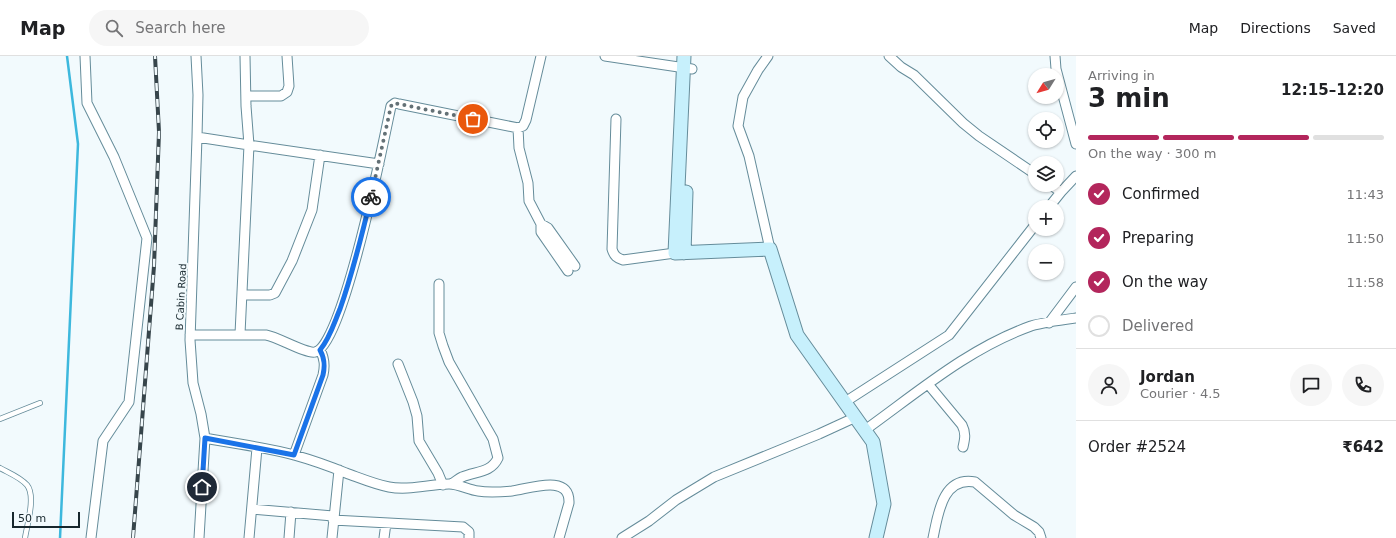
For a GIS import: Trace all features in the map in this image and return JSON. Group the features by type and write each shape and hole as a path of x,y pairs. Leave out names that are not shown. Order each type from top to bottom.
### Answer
{"street":[{"path":"85,56 87,103 114,156 147,238 129,402 103,441 91,538"},
{"name":"B Cabin Road","path":"196,56 198,94 190,335 193,383 201,414 205,438 199,538"},
{"path":"240,334 249,145 245,56"},
{"path":"246,96 281,96 286,92 289,86 287,56"},
{"path":"190,335 266,335 278,338 311,352 320,350 331,332 349,282 379,164 391,106 394,103 518,128 523,126 526,120 541,56"},
{"path":"605,56 687,65"},
{"path":"680,253 687,65 693,56"},
{"path":"768,56 758,70 743,97 738,126 749,156 770,249 797,335 873,442 884,504 876,538"},
{"path":"889,56 901,67 914,75 963,123 979,136 1028,169"},
{"path":"1055,56 1056,69 1076,144"},
{"path":"616,118 612,249 613,254 618,259 623,260 680,253 770,249"},
{"path":"518,128 519,148 528,183 530,201 541,224 548,228 571,268"},
{"path":"197,137 379,164"},
{"path":"242,295 270,295 275,293 284,278 312,210 320,156"},
{"path":"1064,189 1076,176"},
{"path":"1055,200 1061,192"},
{"path":"845,402 949,335 1028,234"},
{"path":"439,284 439,333 443,346 449,362 493,439 498,458 489,468 447,484"},
{"path":"1049,323 1076,287"},
{"path":"865,430 969,355 1003,337 1032,326 1076,318"},
{"path":"294,455 323,375 325,366 324,356 320,350"},
{"path":"398,364 417,416 419,441 438,473 447,484"},
{"path":"928,384 962,425 966,437 963,447"},
{"path":"622,538 649,521 676,500 714,477 798,443 856,417"},
{"path":"205,438 294,455 391,488 447,484 479,491 497,492 543,486 557,486 563,488 569,497 569,503 559,538"},
{"path":"250,538 257,448"},
{"path":"332,538 339,470"},
{"path":"933,538 942,501 949,489 957,483 968,481 974,482 1014,515 1034,527 1039,532 1041,538"},
{"path":"252,509 386,523 463,527 469,532 469,538"},
{"path":"289,538 291,512"},
{"path":"384,538 386,523"}],"lane":[{"path":"0,419 40,403"},
{"path":"0,468 21,480 31,491 25,538"}],"waterway":[{"path":"60,538 78,144 67,56"}],"railway":[{"path":"133,538 154,266 159,132 155,56"}],"way so far":[{"path":"371,197 391,106 394,103 473,119"}],"route":[{"path":"202,487 205,438 294,455 323,375 325,366 324,356 320,350 331,332 349,282 371,197"}]}
